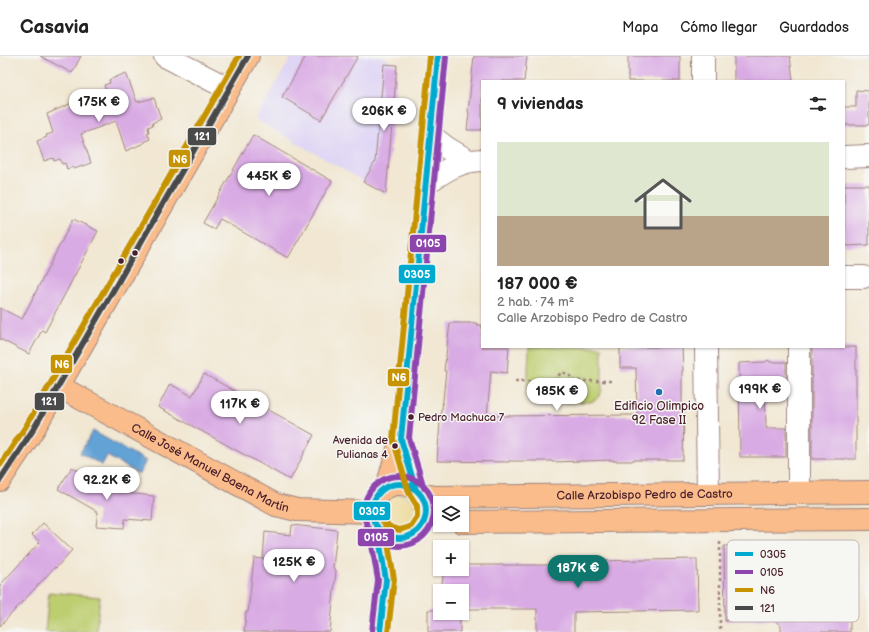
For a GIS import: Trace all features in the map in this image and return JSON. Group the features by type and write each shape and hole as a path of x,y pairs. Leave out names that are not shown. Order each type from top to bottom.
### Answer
{"main road":[{"path":"0,480 33,430 248,56"},
{"path":"387,487 401,439 438,56"},
{"name":"Calle José Manuel Baena Martín","path":"58,386 276,505 297,510 375,520"},
{"path":"386,580 423,529 426,511 425,504 418,492 401,439"},
{"path":"380,632 386,580 372,505 380,491 387,487 398,484 407,485 418,492"},
{"name":"Calle Arzobispo Pedro de Castro","path":"418,492 435,497 869,492"},
{"path":"469,522 869,519"},
{"path":"375,520 389,536 400,538 423,529"}],"street":[{"path":"165,56 229,89"},
{"path":"703,56 703,80"},
{"path":"430,135 447,148 476,161"},
{"path":"845,157 869,156"},
{"path":"425,184 454,166 476,161"},
{"path":"706,348 708,494"},
{"path":"799,348 799,493"}],"path":[{"path":"556,381 560,374 565,373 570,376 572,381"},
{"path":"515,381 556,381"},
{"path":"556,381 558,386 564,389 570,385 572,381"},
{"path":"572,381 614,381"},
{"path":"720,542 720,632"}],"shaded area":[{"path":"292,56 381,56 397,65 386,194 255,119"}],"green space":[{"path":"529,348 602,348 602,389 600,395 591,402 534,403 527,397"},
{"path":"49,592 100,597 96,632 45,632"}],"sand":[{"path":"396,494 401,494 410,498 415,509 414,519 406,525 398,527 391,525 383,514 384,506 388,500"}],"water":[{"path":"93,431 146,461 139,474 107,456 102,465 80,453"}],"building":[{"path":"40,56 81,56 72,73"},
{"path":"306,56 358,56 321,120 282,97"},
{"path":"474,56 527,56 524,80 481,80 481,130 467,130"},
{"path":"628,56 680,56 680,80 628,80"},
{"path":"734,56 790,56 793,80 734,80"},
{"path":"384,64 397,65 386,194 363,182 375,162"},
{"path":"126,73 137,102 154,98 161,119 152,123 153,125 148,127 149,132 147,133 150,139 126,151 116,121 81,134 91,163 74,169 73,167 67,169 65,163 62,164 60,159 54,161 53,158 44,161 37,141 47,137 46,135 53,133 47,114 72,103 74,107 77,106 78,110 103,101 102,97 105,96 103,92 106,91 104,85 110,83 109,80"},
{"path":"856,90 869,91 869,125 845,125 845,107 856,107"},
{"path":"253,135 332,181 288,258 220,219 214,229 203,223"},
{"path":"845,185 869,185 869,245 845,246"},
{"path":"73,219 98,231 45,332 42,330 29,354 0,339 0,308 22,319"},
{"name":"Edificio Olimpico 92 Fase II","path":"450,323 477,323 476,325 481,325 481,348 509,348 507,373 491,371 487,416 637,415 636,368 620,368 620,348 682,348 682,409 684,409 683,460 552,462 437,461 446,371 444,371"},
{"path":"856,347 856,459 812,459 812,348"},
{"path":"768,360 770,362 786,362 786,388 765,388 766,428 786,428 786,457 740,457 739,363 765,362"},
{"path":"204,374 314,435 290,480 158,407 170,384 192,396"},
{"path":"72,467 115,492 154,496 152,521 125,519 124,528 96,526 98,512 58,489"},
{"path":"43,523 72,550 0,626 0,585 40,542 32,535"},
{"path":"292,525 337,530 333,568 336,570 330,632 244,632 246,612 248,612 254,558 263,559 265,532 291,535"},
{"path":"724,546 727,546 727,621 725,621"},
{"path":"697,559 698,610 574,612 574,632 537,632 537,609 469,609 469,584 442,583 443,576 469,576 469,565 597,565 597,561"},
{"path":"428,610 433,610 433,620 460,620 460,632 428,632"},
{"path":"777,622 850,622 850,632 781,632 781,626"}],"transit line":[{"name":"N6","path":"0,465 26,426 239,56"},
{"name":"121","path":"0,480 33,430 248,56"},
{"name":"N6","path":"382,521 392,528 400,530 411,526 417,517 417,506 409,493 393,439 430,56"},
{"name":"0305","path":"416,490 401,439 438,56"},
{"name":"0105","path":"424,488 409,438 446,57"},
{"name":"0105","path":"399,476 412,479 424,486 431,498 434,511 431,524 424,536 412,543 399,546 386,543 374,536 367,524 364,511 367,498 374,486 386,479 399,476"},
{"name":"0305","path":"399,484 409,486 418,492 424,501 426,511 424,521 418,530 409,536 399,538 389,536 380,530 374,521 372,511 374,501 380,492 389,486 399,484"},
{"name":"N6","path":"385,526 394,579 388,632"},
{"name":"0305","path":"377,527 386,580 380,632"},
{"name":"0105","path":"369,528 378,580 372,631"}],"place":[{"name":"Edificio Olimpico 92 Fase II","path":"659,392"},
{"name":"Pedro Machuca 7","path":"411,417"},
{"name":"Avenida de Pulianas 4","path":"395,446"}]}
